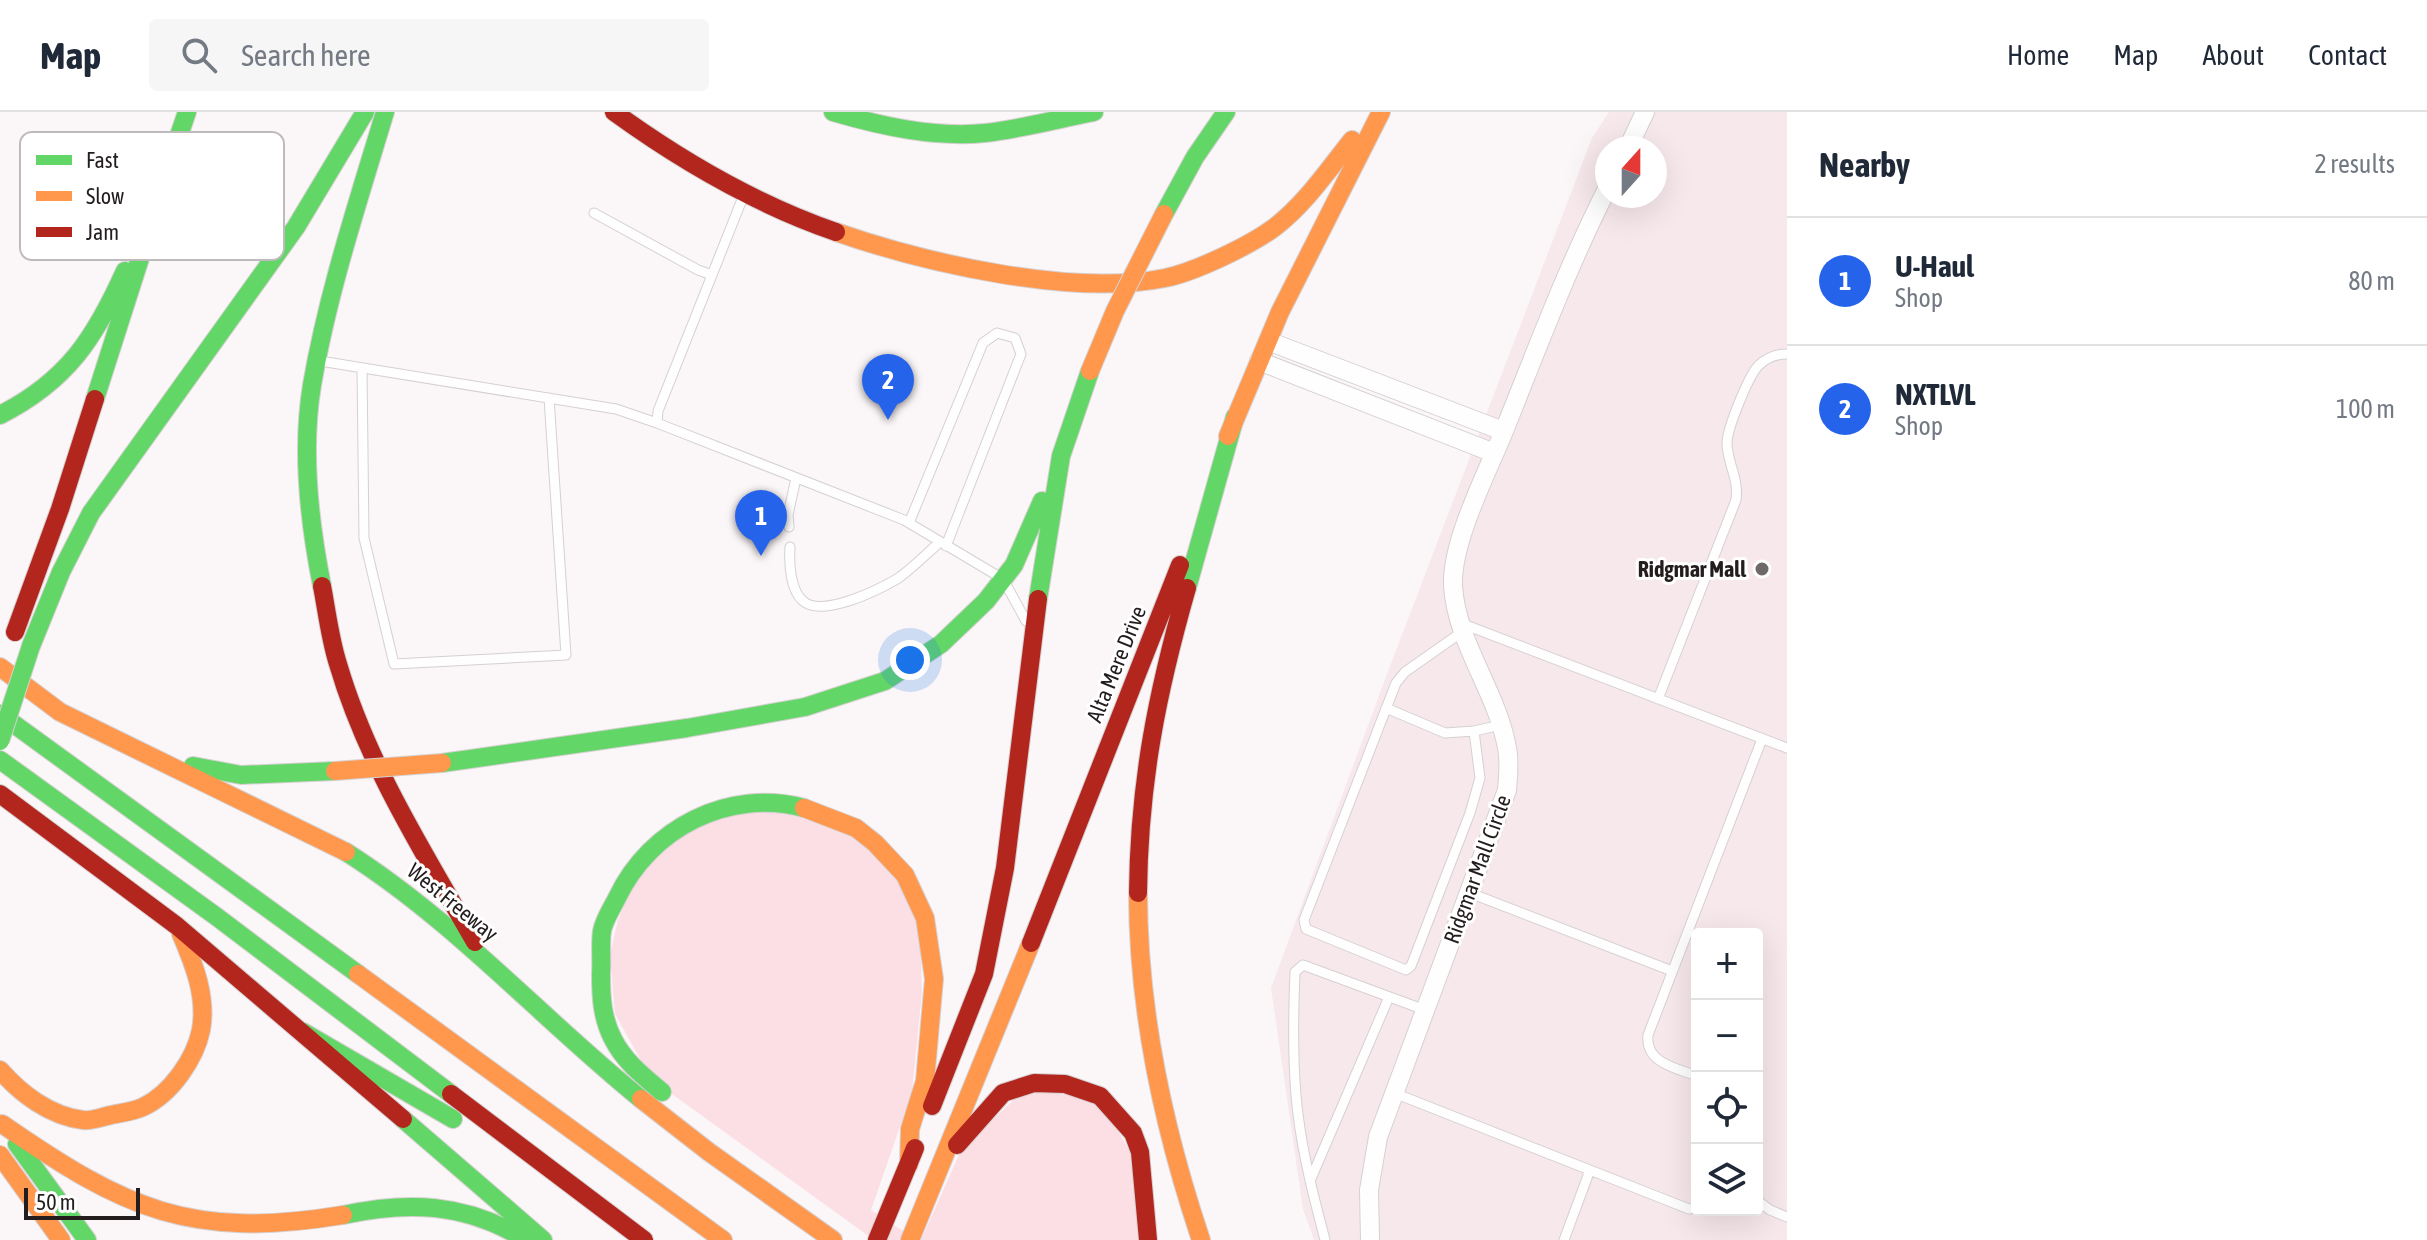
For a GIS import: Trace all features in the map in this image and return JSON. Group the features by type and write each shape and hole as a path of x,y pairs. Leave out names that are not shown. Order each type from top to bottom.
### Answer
{"main road":[{"path":"181,132 187,112"},
{"path":"284,243 338,161 365,112"},
{"path":"385,112 336,277 312,386 308,435 311,529 337,662 355,713 400,811 484,956"},
{"path":"614,112 659,145 744,194 822,230 927,260 1072,281 1147,281 1185,273 1262,236 1298,207 1378,112"},
{"path":"833,112 879,125 931,132 984,133 1094,112"},
{"path":"158,760 241,775 442,763 687,728 831,701 885,681 941,644 986,601 1014,565 1061,456 1090,371 1115,311 1195,157 1226,112"},
{"name":"Alta Mere Drive","path":"910,1240 1150,646 1235,417 1329,210 1378,112"},
{"path":"0,415 42,392 73,362 105,318 130,260"},
{"path":"0,679 60,509 140,260"},
{"path":"0,741 57,578 83,528 133,451 272,260"},
{"path":"1201,1240 1186,1200 1162,1108 1143,1003 1138,924 1139,825 1153,721 1164,671 1235,417"},
{"path":"877,1240 984,974 1005,868 1042,564 1061,456"},
{"name":"West Freeway","path":"0,667 60,712 359,859 484,956 591,1057 646,1103 833,1240"},
{"path":"0,714 723,1240"},
{"path":"0,760 217,917 644,1240"},
{"path":"0,794 177,926 543,1240"},
{"path":"758,1188 739,1158 630,1065 612,1038 601,1005 600,970 602,929 624,883 655,846 683,824 713,810 752,802 790,804 856,828 905,875 925,918 932,947 934,979 925,1081 910,1129 909,1164"},
{"path":"0,1070 20,1092 52,1111 85,1120 145,1107 164,1092 182,1070 198,1041 202,1000 196,966 177,926"},
{"path":"303,1032 447,1115 570,1204 626,1227"},
{"path":"928,1194 962,1138 1003,1093 1034,1083 1065,1084 1100,1096 1133,1133 1140,1152 1148,1240"},
{"path":"1,1122 87,1240"},
{"path":"1,1122 77,1176 151,1211 212,1224 273,1226 399,1205 456,1210 500,1223 527,1240"},
{"path":"0,1155 61,1240"}],"street":[{"path":"1634,136 1645,112"},
{"name":"Ridgmar Mall Circle","path":"1370,1240 1368,1199 1380,1129 1505,800 1509,763 1501,725 1461,627 1455,604 1453,568 1494,453 1561,286 1598,208"},
{"path":"1268,341 1503,431"},
{"path":"1259,361 1494,453"}],"lane":[{"path":"657,423 658,411 744,194"},
{"path":"594,213 712,275"},
{"path":"790,547 793,582 804,603 820,608 854,598 898,578 923,556 943,544 1021,354 1015,338 997,333 983,343 914,526 926,548 923,556"},
{"path":"1658,699 1736,500 1736,478 1727,442 1738,409 1758,366 1765,360 1787,354"},
{"path":"317,361 616,409 657,423 914,526 1003,579 1034,635"},
{"path":"362,368 364,538 394,664 566,655 549,398"},
{"path":"789,527 788,515 796,478"},
{"path":"1474,731 1480,778 1470,813 1411,966 1406,970 1306,929 1304,920 1396,683 1405,672 1461,627 1787,748"},
{"path":"1386,708 1445,733 1501,725"},
{"path":"1691,1073 1655,1058 1647,1042 1762,739"},
{"path":"1470,893 1672,971"},
{"path":"1325,1240 1298,1114 1293,1024 1295,972 1303,965 1425,1010"},
{"path":"1310,1181 1389,997"},
{"path":"1394,1093 1691,1209"},
{"path":"1564,1240 1590,1170"},
{"path":"1763,1205 1787,1217"}],"shaded area":[{"path":"1609,112 1787,112 1787,1240 1314,1240 1303,1209 1271,988 1387,674 1592,138"},
{"path":"752,810 788,813 856,838 896,876 920,927 922,992 912,1092 871,1210 917,1240 874,1240 672,1094 643,1064 615,1014 610,955 618,920 637,877 688,829"},
{"path":"1043,1089 1093,1102 1112,1120 1134,1159 1138,1240 921,1240 962,1148 1016,1098"}],"traffic: fast":[{"path":"180,132 187,112"},
{"path":"284,244 365,112"},
{"path":"322,586 308,486 307,435 312,385 335,281 385,112"},
{"path":"833,112 908,130 946,134 1012,129 1094,112"},
{"path":"1164,214 1195,157 1226,112"},
{"path":"95,399 139,260"},
{"path":"31,646 61,572 91,513 272,260"},
{"path":"0,415 44,388 76,355 102,317 125,271"},
{"path":"1038,599 1061,456 1090,371"},
{"path":"1187,588 1235,417"},
{"path":"442,763 687,728 805,707 885,681 941,644 986,601 1014,565 1042,501"},
{"path":"0,741 31,646"},
{"path":"0,714 358,974"},
{"path":"0,760 217,917 451,1094"},
{"path":"193,766 241,775 335,771"},
{"path":"662,1092 634,1068 613,1039 606,1023 601,991 601,942 608,914 631,873 650,852 671,833 695,819 721,809 748,804 776,803 804,808"},
{"path":"346,852 424,908 641,1099"},
{"path":"303,1032 453,1119"},
{"path":"403,1119 543,1240"},
{"path":"17,1144 87,1240"},
{"path":"343,1215 390,1208 435,1208 479,1218 523,1238"}],"traffic: slow":[{"path":"1228,436 1280,312 1381,112"},
{"path":"836,232 912,255 999,274 1087,283 1128,283 1165,278 1222,257 1275,227 1307,197 1352,140"},
{"path":"1090,371 1115,311 1164,214"},
{"path":"0,667 60,712 346,852"},
{"path":"335,771 442,763"},
{"path":"804,808 856,828 875,843 905,875 925,918 934,979 925,1081 910,1129 909,1164"},
{"path":"1138,893 1142,982 1155,1069 1175,1155 1201,1240"},
{"path":"0,1070 37,1102 71,1118 95,1119 134,1110 163,1094 187,1064 201,1030 201,993 181,934"},
{"path":"910,1240 1031,943"},
{"path":"358,974 723,1240"},
{"path":"641,1099 709,1152 833,1240"},
{"path":"2,1124 86,1178 161,1211 200,1220 242,1223 289,1222 343,1215"},
{"path":"0,1155 61,1240"}],"traffic: jam":[{"path":"614,112 720,180 836,232"},
{"path":"15,632 60,509 95,399"},
{"path":"1031,943 1180,565"},
{"path":"322,586 335,655 364,737 398,807 475,942"},
{"path":"1138,893 1146,776 1167,664 1187,588"},
{"path":"932,1106 984,974 1005,868 1038,599"},
{"path":"0,794 177,926 403,1119"},
{"path":"957,1145 1003,1093 1034,1083 1065,1084 1100,1096 1133,1133 1140,1152 1148,1240"},
{"path":"451,1094 644,1240"},
{"path":"877,1240 915,1148"}],"place":[{"name":"NXTLVL","path":"888,420"},
{"name":"U-Haul","path":"761,556"},
{"name":"Ridgmar Mall","path":"1762,569"}]}
